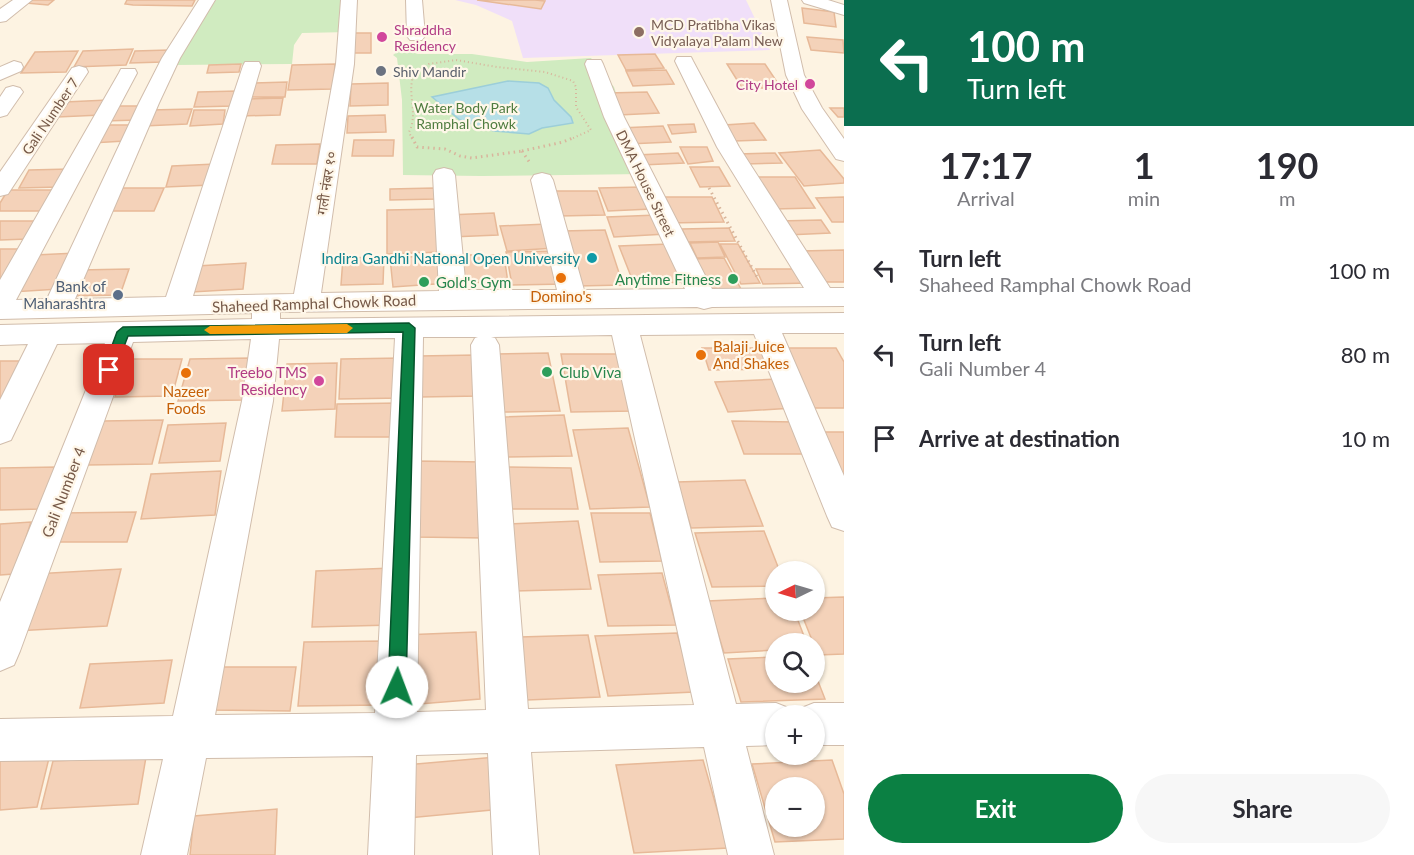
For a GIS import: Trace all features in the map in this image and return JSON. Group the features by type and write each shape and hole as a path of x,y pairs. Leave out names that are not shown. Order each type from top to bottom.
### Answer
{"street":[{"path":"0,431 166,67 207,0"},
{"name":"गली नंबर १०","path":"306,302 345,64 349,0"},
{"path":"414,0 416,36"},
{"path":"780,0 795,75 812,109 844,154"},
{"path":"810,0 844,10"},
{"path":"0,1 22,2"},
{"path":"0,17 22,2"},
{"path":"684,61 728,147 839,315"},
{"name":"DMA House Street","path":"594,64 614,117 704,300"},
{"path":"177,307 252,66"},
{"name":"Gali Number 7","path":"0,189 79,72"},
{"path":"0,304 128,72"},
{"path":"0,111 13,92"},
{"path":"537,173 573,300"},
{"path":"444,175 453,300"},
{"name":"Shaheed Ramphal Chowk Road","path":"0,310 123,332 266,317 306,302 704,300 767,312"},
{"name":"Shaheed Ramphal Chowk Road","path":"0,335 52,321 177,307 266,317 409,328 624,326 767,312 839,315"},
{"path":"767,312 844,516"},
{"path":"164,855 190,736 257,395 266,317"},
{"path":"624,326 751,855"},
{"path":"391,855 409,328"},
{"name":"Gali Number 4","path":"0,651 123,332"},
{"path":"484,345 516,855"},
{"path":"0,740 396,734 765,724"},
{"path":"825,724 844,724"}],"path":[{"path":"460,60 548,72 574,82 577,86 576,107 591,130 560,142 522,151 472,158 460,156 445,149 417,147 409,132 413,127 415,109 410,89 415,73 423,66 460,60"},
{"path":"522,151 537,173"},
{"path":"709,188 767,312"}],"shaded area":[{"name":"MCD Pratibha Vikas Vidyalaya Palam New","path":"455,0 746,0 770,50 523,58 512,21 476,5"}],"green space":[{"path":"216,0 355,0 350,32 302,33 294,45 292,64 175,65 197,26"},
{"name":"Water Body Park Ramphal Chowk","path":"401,49 418,54 472,54 527,62 591,58 614,87 644,174 403,175 402,100 397,58 393,55"}],"water":[{"path":"508,81 539,83 548,88 554,100 571,117 573,123 542,128 529,134 494,131 460,120 432,97"}],"building":[{"path":"29,0 54,0 48,5 25,3"},
{"path":"127,0 195,0 192,6 125,4"},
{"path":"477,0 535,0 545,1 541,9"},
{"path":"802,8 834,12 836,27 804,23"},
{"path":"348,33 371,33 371,53 347,53"},
{"path":"807,37 843,40 844,53 811,50"},
{"path":"133,49 126,65 74,67 83,51"},
{"path":"168,50 163,62 130,63 135,51"},
{"path":"78,51 66,72 21,73 35,52"},
{"path":"655,54 664,68 626,70 618,55"},
{"path":"241,64 239,72 207,73 209,65"},
{"path":"335,64 333,89 288,90 292,65"},
{"path":"727,64 765,64 781,88 742,88"},
{"path":"666,70 674,84 633,86 626,71"},
{"path":"287,82 285,97 246,97 250,83"},
{"path":"388,83 388,105 350,106 351,84"},
{"path":"237,91 233,106 194,107 198,92"},
{"path":"647,92 659,113 619,115 608,93"},
{"path":"283,98 280,115 241,116 245,99"},
{"path":"107,100 101,115 58,117 65,102"},
{"path":"112,106 144,106 138,120 104,121"},
{"path":"830,108 844,108 844,117 838,117"},
{"path":"192,109 187,124 144,126 150,110"},
{"path":"194,110 225,110 223,124 190,126"},
{"path":"385,115 386,132 347,133 348,116"},
{"path":"754,123 766,140 734,141 725,125"},
{"path":"694,124 696,132 672,134 668,125"},
{"path":"101,125 132,125 125,141 92,143"},
{"path":"663,126 671,142 628,144 621,128"},
{"path":"354,140 394,140 393,156 352,156"},
{"path":"320,144 317,164 272,164 276,145"},
{"path":"680,147 707,147 713,161 688,164"},
{"path":"820,150 844,179 844,183 804,186 779,153"},
{"path":"678,153 684,163 642,165 637,155"},
{"path":"775,153 782,163 744,164 738,154"},
{"path":"215,164 211,185 166,187 172,166"},
{"path":"690,167 719,167 730,186 700,187"},
{"path":"69,169 60,187 19,188 29,170"},
{"path":"754,177 795,177 815,208 774,209"},
{"path":"641,187 651,209 608,211 599,188"},
{"path":"115,188 164,188 154,211 104,211"},
{"path":"434,188 436,199 390,200 390,189"},
{"path":"8,190 60,190 48,211 0,211 0,203"},
{"path":"554,191 597,191 605,215 560,216"},
{"path":"659,197 712,197 724,222 668,223"},
{"path":"844,197 844,222 832,222 816,198"},
{"path":"439,209 442,252 387,254 387,210"},
{"path":"494,213 498,235 451,237 448,215"},
{"path":"657,215 666,234 614,237 607,217"},
{"path":"821,220 830,233 787,235 779,221"},
{"path":"0,221 38,221 28,239 0,240"},
{"path":"547,224 555,248 507,251 500,226"},
{"path":"729,228 735,241 688,242 682,229"},
{"name":"Indira Gandhi National Open University","path":"605,230 623,285 577,286 563,231"},
{"path":"718,242 725,257 697,258 690,243"},
{"path":"669,244 686,282 634,284 619,246"},
{"path":"720,244 738,244 760,283 741,284"},
{"path":"0,249 20,249 0,290"},
{"path":"844,250 844,282 820,282 802,251"},
{"path":"558,251 566,284 512,285 506,252"},
{"path":"76,253 59,289 12,292 35,255"},
{"path":"444,255 449,283 393,287 390,258"},
{"path":"453,255 504,255 508,283 455,282"},
{"path":"384,257 383,284 341,285 343,258"},
{"path":"724,258 741,289 707,291 692,259"},
{"path":"246,263 243,289 192,292 197,266"},
{"path":"129,269 120,295 68,296 79,270"},
{"path":"756,269 802,269 810,283 763,284"},
{"path":"702,348 764,348 774,369 709,370"},
{"path":"779,348 836,348 844,362 844,408 807,408"},
{"path":"548,353 560,411 503,412 495,354"},
{"path":"561,354 619,354 634,411 571,412"},
{"path":"476,355 480,396 420,397 419,356"},
{"path":"251,358 243,400 178,401 190,359"},
{"path":"402,358 402,398 339,399 341,359"},
{"path":"128,359 182,359 172,396 115,397"},
{"path":"0,361 23,361 0,408"},
{"path":"337,363 335,409 282,411 287,364"},
{"path":"777,379 793,408 728,412 715,382"},
{"path":"399,403 399,437 335,437 337,404"},
{"path":"564,415 572,456 506,457 501,417"},
{"path":"163,420 152,464 88,465 103,421"},
{"path":"732,421 796,422 810,454 744,454"},
{"path":"226,423 220,461 159,463 168,425"},
{"path":"628,428 650,507 590,509 573,430"},
{"path":"816,432 844,432 844,478"},
{"path":"417,461 483,462 485,538 415,537"},
{"path":"57,467 41,509 0,510 0,468"},
{"path":"506,467 571,468 578,509 509,509"},
{"path":"221,471 215,515 141,519 151,474"},
{"path":"745,480 763,526 691,528 677,482"},
{"path":"136,512 127,542 50,542 61,513"},
{"path":"591,513 650,513 662,561 600,562"},
{"path":"578,521 591,589 515,591 507,524"},
{"path":"31,522 14,574 0,575 0,524"},
{"path":"764,531 776,561 765,561 765,586 712,587 695,533"},
{"path":"392,568 392,625 312,627 316,571"},
{"path":"121,569 107,626 15,631 34,574"},
{"path":"662,573 676,625 608,626 598,575"},
{"path":"844,597 844,654 825,655 825,633 809,633 804,621 825,621 825,598"},
{"path":"765,598 765,621 798,621 803,633 765,633 765,651 724,653 708,601"},
{"path":"476,632 480,699 407,705 403,635"},
{"path":"677,633 694,692 608,696 595,636"},
{"path":"588,635 600,697 527,700 520,637"},
{"path":"384,641 382,705 298,706 304,642"},
{"path":"765,657 765,693 823,693 825,699 741,702 728,659"},
{"path":"172,660 164,703 80,708 90,664"},
{"path":"215,667 296,667 290,711 207,710"},
{"path":"146,757 138,804 41,809 53,761"},
{"path":"496,757 502,809 408,818 405,765"},
{"path":"49,758 37,807 0,810 0,761"},
{"path":"703,760 728,848 634,853 616,765"},
{"path":"825,760 832,760 844,794 844,839 775,842 774,837 825,837 825,777 765,777 765,808 752,764 825,765"},
{"path":"277,809 275,855 190,855 194,816"}],"slow traffic":[{"path":"210,330 347,328"}],"place":[{"name":"MCD Pratibha Vikas Vidyalaya Palam New","path":"639,32"},
{"name":"Shraddha Residency","path":"382,37"},
{"name":"Shiv Mandir","path":"381,71"},
{"name":"City Hotel","path":"810,84"},
{"name":"Indira Gandhi National Open University","path":"592,258"},
{"name":"Domino's","path":"561,278"},
{"name":"Anytime Fitness","path":"733,279"},
{"name":"Gold's Gym","path":"424,282"},
{"name":"Bank of Maharashtra","path":"118,295"},
{"name":"Balaji Juice And Shakes","path":"701,355"},
{"name":"Club Viva","path":"547,372"},
{"name":"Nazeer Foods","path":"186,373"},
{"name":"Treebo TMS Residency","path":"319,381"}],"route":[{"path":"109,370 123,332 409,328 397,687"}]}
